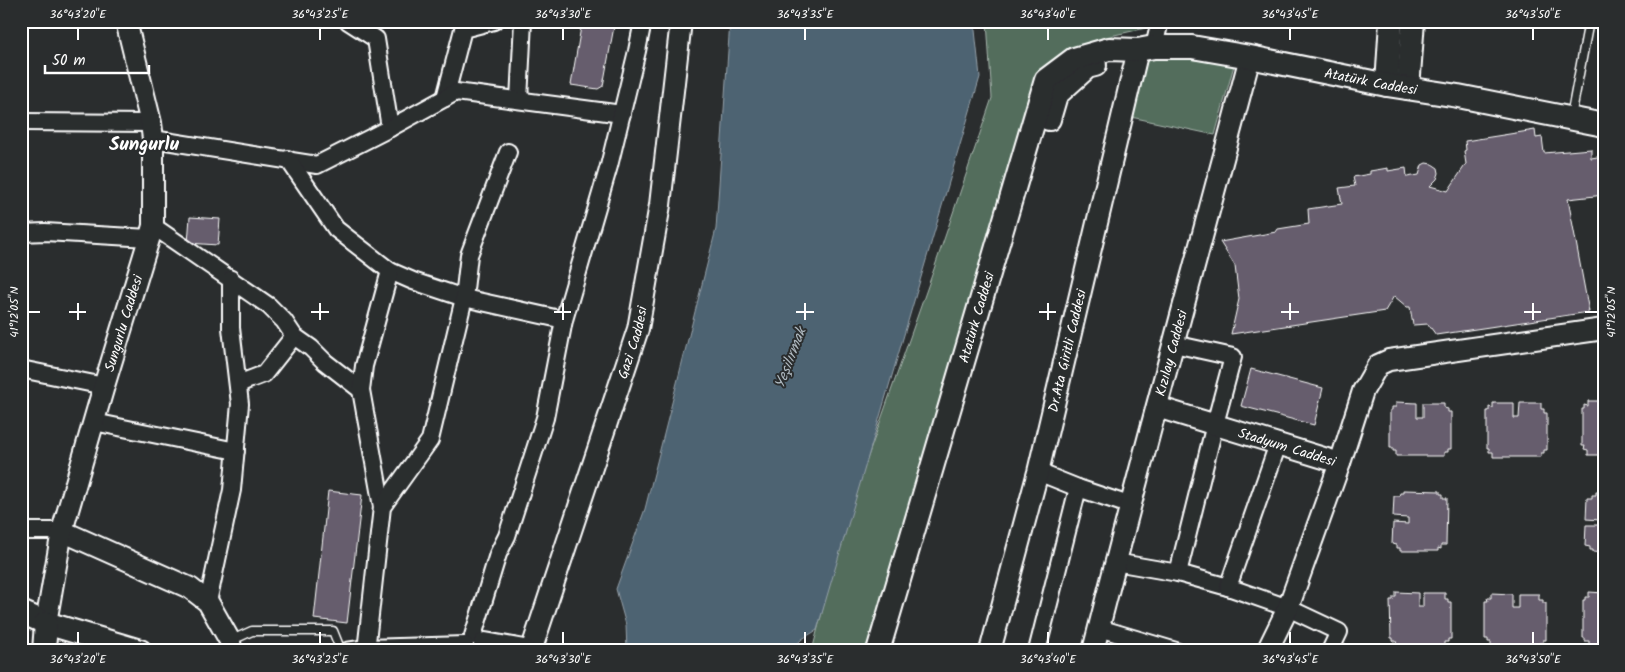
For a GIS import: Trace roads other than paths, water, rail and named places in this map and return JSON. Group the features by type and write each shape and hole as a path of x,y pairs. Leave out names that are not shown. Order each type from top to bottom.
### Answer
{"main road":[{"path":"1391,21 1398,86"},
{"path":"1398,86 1413,21"},
{"name":"Atatürk Caddesi","path":"878,651 1046,80 1074,59 1109,49 1192,47 1604,125"},
{"name":"Atatürk Caddesi","path":"894,651 1056,95 1087,67 1146,48"},
{"path":"21,612 46,623 140,651"},
{"path":"44,651 46,623"},
{"path":"476,644 524,650"}],"street":[{"name":"Sungurlu Caddesi","path":"46,623 62,531 151,232 152,131 126,21"},
{"path":"445,98 463,29 494,21"},
{"path":"519,100 523,21"},
{"path":"347,651 476,644 507,554 507,536 544,418 564,320 609,166 638,51 642,21"},
{"name":"Gazi Caddesi","path":"524,650 638,329 660,205 681,21"},
{"path":"1146,48 1160,21"},
{"path":"352,23 376,40 390,128"},
{"name":"Dr.Ata Giritli Caddesi","path":"990,651 1038,472 1146,48"},
{"name":"Kızılay Caddesi","path":"1093,651 1129,506 1250,57"},
{"path":"21,122 152,131 317,165 456,92 622,114"},
{"path":"382,507 430,440 464,298 470,255 508,152"},
{"path":"288,159 336,230 390,271 413,281 464,298 564,320"},
{"path":"21,232 151,232 231,279 269,306 294,336 312,348 325,362 361,390"},
{"path":"366,649 382,507 361,390 364,366 390,271"},
{"path":"208,602 232,490 240,404 231,328 231,279"},
{"path":"1340,463 1363,391 1378,365 1388,360 1604,329"},
{"path":"238,384 264,374 294,336"},
{"path":"1174,344 1233,357 1178,573"},
{"path":"21,369 104,386"},
{"name":"Stadyum Caddesi","path":"1156,407 1340,463 1288,608 1267,651"},
{"path":"94,422 236,451"},
{"path":"1228,587 1278,444"},
{"path":"1038,472 1129,506"},
{"path":"1037,651 1078,488"},
{"path":"21,531 62,531 190,588 208,602 230,646"},
{"path":"1116,562 1178,573 1228,587 1288,608 1339,632 1330,651"},
{"path":"1098,628 1176,651"}],"lane":[{"path":"1571,118 1589,21"},
{"path":"230,646 252,632 334,631 341,651"}],"water":[{"name":"Yeşilırmak","path":"730,21 974,21 980,77 817,630 802,639 792,649 777,651 627,651 626,625 616,589 645,509 716,229"}],"district":[{"name":"Sungurlu","path":"144,143"}]}
